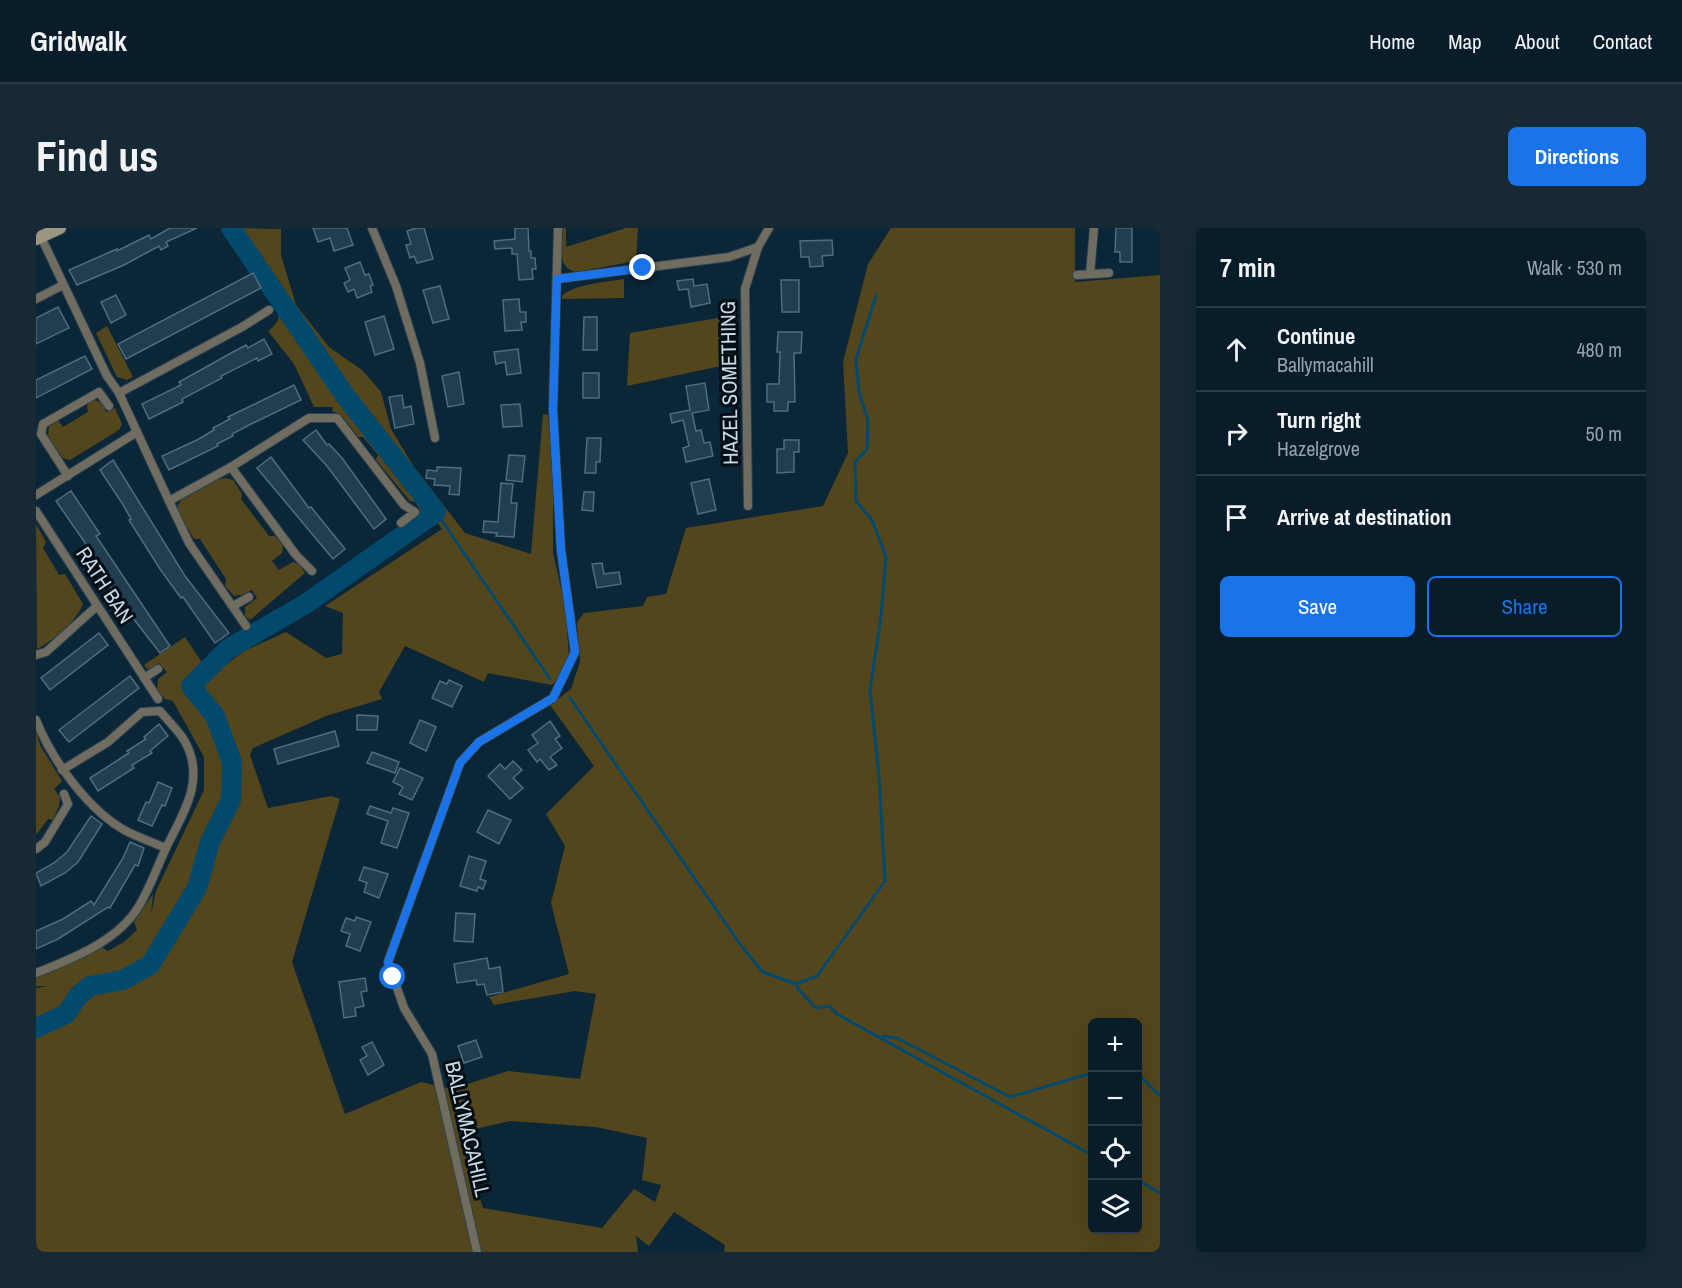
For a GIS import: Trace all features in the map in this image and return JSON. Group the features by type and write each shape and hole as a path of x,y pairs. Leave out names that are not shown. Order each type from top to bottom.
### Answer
{"main road":[{"path":"38,238 60,228"}],"street":[{"path":"372,228 396,286 420,363 435,438"},
{"name":"BALLYMACAHILL","path":"477,1252 432,1054 404,1008 388,962 460,763 479,742 553,698 575,652 561,550 553,410 558,228"},
{"name":"HAZEL SOMETHING","path":"748,506 745,289 758,248 769,228"},
{"path":"1090,274 1094,228"},
{"path":"38,238 107,376 138,432 189,543 246,626"},
{"path":"557,279 729,257 758,248"},
{"path":"1077,274 1109,273"},
{"path":"36,298 63,285"},
{"path":"118,393 242,327 269,310"},
{"path":"68,476 38,433 43,424 99,392 109,406"},
{"path":"169,501 231,467 309,418 337,418 404,505 415,512 400,522"},
{"path":"36,495 138,432"},
{"path":"231,467 296,555 312,571"},
{"name":"RATH BAN","path":"36,511 158,699"},
{"path":"288,561 296,555"},
{"path":"233,606 249,597"},
{"path":"36,655 46,652 97,606"},
{"path":"144,678 158,669"},
{"path":"36,972 59,964 117,931 136,911 193,792 194,762 183,739 160,711 142,712 108,742 63,770"},
{"path":"36,720 46,744 63,770 93,805 126,831 166,848"},
{"path":"36,849 45,842 68,804 64,794"}],"shaded area":[{"path":"224,228 281,229 281,255 296,305 329,347 362,370 381,392 391,429 414,467 465,533 531,554 543,414 548,415 553,477 553,553 565,606 569,655 562,674 552,685 488,673 484,682 405,646 379,692 382,699 326,716 253,748 250,755 268,808 331,796 340,799 292,962 345,1114 421,1082 452,1089 508,1071 580,1079 596,994 575,991 494,1005 489,997 569,974 551,903 565,846 546,814 594,766 550,705 571,689 580,662 577,622 584,613 643,606 647,597 666,594 686,528 823,506 848,453 843,362 868,264 891,228 1075,228 1075,282 1160,275 1160,1252 724,1252 725,1245 674,1212 649,1246 636,1236 638,1252 36,1252 36,988 48,986 36,986 36,977 101,947 108,951 124,942 137,930 134,922 153,894 151,914 156,891 204,790 204,757 173,701 165,699 157,690 158,679 167,672 159,663 147,669 144,665 185,637 203,664 193,672 202,683 244,651 286,632 326,658 342,654 343,613 325,606 442,529 331,375 427,513 398,533 397,530 421,511 376,460 378,455 363,437 358,437 342,416 332,411 333,407 314,407 294,364 268,331 276,323 279,315 269,299 272,294","holes":["510,1121 596,1127 647,1138 642,1180 661,1185 655,1202 634,1189 602,1228 483,1208 458,1133"]},
{"path":"563,228 566,228 566,247 626,228 638,228 636,261 576,272 570,270 565,266 562,255"},
{"path":"624,279 624,298 562,299 562,296 574,289"},
{"path":"735,315 735,363 627,386 630,333"},
{"path":"107,326 133,377 127,380 117,377 96,333"},
{"path":"89,401 102,402 106,412 115,408 122,424 119,430 70,460 63,458 48,437 49,426 58,420 63,427 88,412"},
{"path":"226,478 233,480 242,494 241,499 269,536 275,536 283,545 282,553 272,561 279,570 293,562 299,564 305,573 250,620 245,616 245,607 257,598 252,590 234,596 225,586 226,579 200,539 194,539 178,512 178,505 182,499"},
{"path":"36,524 46,542 43,548 59,575 65,574 83,604 64,630 37,649"},
{"path":"36,731 40,745 62,781 54,789 60,797 53,820 48,819 36,835"}],"building":[{"path":"170,228 197,228 166,242 168,246 161,250 159,246 124,265 77,285 69,270 117,249 117,251 149,235 151,239"},
{"path":"313,228 347,228 353,245 334,251 330,238 318,242"},
{"path":"424,228 433,259 417,263 414,256 410,258 406,245 411,244 407,231"},
{"path":"515,228 528,228 529,251 531,251 531,258 535,258 536,269 532,269 533,279 519,280 517,254 512,254 512,248 495,249 494,241 515,239"},
{"path":"1116,228 1132,228 1132,262 1120,262 1120,252 1115,252"},
{"path":"832,240 833,255 822,256 823,266 810,267 809,257 801,257 800,241"},
{"path":"360,262 365,275 369,274 373,285 370,286 372,292 357,298 354,289 348,292 344,283 350,280 345,268"},
{"path":"253,273 261,288 126,359 118,344"},
{"path":"693,279 694,286 707,284 710,303 691,307 688,289 679,290 677,281"},
{"path":"781,280 799,280 799,312 782,312"},
{"path":"440,286 449,319 433,323 423,290"},
{"path":"116,295 126,315 111,323 101,302"},
{"path":"519,299 520,312 526,312 526,322 521,322 522,330 505,331 503,300"},
{"path":"58,307 69,328 36,344 36,318"},
{"path":"384,316 394,349 375,355 365,322"},
{"path":"584,317 597,317 597,350 583,350"},
{"path":"778,332 802,332 801,353 794,353 795,402 788,402 788,411 774,411 774,402 767,402 767,384 779,384"},
{"path":"264,339 272,354 258,361 257,358 221,376 222,378 182,399 183,402 149,419 142,404 181,385 179,382 246,345 248,348"},
{"path":"518,349 521,373 507,375 505,362 496,364 494,352"},
{"path":"85,356 92,369 36,398 36,380"},
{"path":"459,372 464,404 448,407 442,376"},
{"path":"583,373 599,373 599,398 583,398"},
{"path":"705,383 709,410 692,413 696,431 701,430 704,443 710,442 713,456 686,462 683,448 689,446 683,420 672,423 670,414 690,410 686,386"},
{"path":"294,385 301,400 232,434 233,436 217,444 218,446 169,470 162,456 214,430 213,428 230,419 228,417"},
{"path":"402,395 404,408 411,406 414,424 395,428 389,397"},
{"path":"520,404 522,426 503,427 501,405"},
{"path":"316,430 327,445 329,444 342,458 386,519 374,529 327,466 303,440"},
{"path":"587,438 601,438 600,462 596,462 596,473 585,473"},
{"path":"784,440 799,440 799,452 794,452 794,472 777,473 777,449 784,449"},
{"path":"509,455 525,456 522,482 506,480"},
{"path":"271,457 309,508 311,507 345,549 333,559 257,468"},
{"path":"113,460 185,576 229,633 215,643 160,569 100,470"},
{"path":"437,467 461,468 459,495 449,494 450,486 434,485 435,479 426,478 427,470 437,471"},
{"path":"709,479 716,510 698,514 691,483"},
{"path":"501,483 513,484 511,503 517,503 514,537 496,536 497,533 483,532 484,521 498,522"},
{"path":"71,491 100,534 96,536 170,646 160,653 119,600 86,549 88,547 56,501"},
{"path":"584,492 594,492 593,511 582,510"},
{"path":"602,563 604,574 619,572 621,584 597,588 592,564"},
{"path":"99,633 108,645 50,690 41,678"},
{"path":"130,676 139,688 69,742 59,730"},
{"path":"449,680 462,686 452,707 432,698 440,681 447,684"},
{"path":"357,715 378,716 377,730 357,730"},
{"path":"420,720 436,727 426,751 410,743"},
{"path":"550,721 560,736 555,739 562,748 550,757 557,765 549,770 540,759 537,762 528,750 538,743 532,735"},
{"path":"159,724 168,736 150,751 152,753 132,765 134,768 98,791 90,778 129,753 127,751 146,739 144,737"},
{"path":"335,731 339,746 278,764 274,749"},
{"path":"372,752 399,762 395,773 367,763"},
{"path":"513,761 522,770 513,778 523,788 510,799 488,776 500,764 505,769"},
{"path":"400,768 423,778 412,800 399,794 403,787 393,782"},
{"path":"158,782 172,788 165,806 162,805 152,826 138,820 146,802 149,803"},
{"path":"370,806 391,813 393,808 409,813 397,848 381,843 388,821 367,814"},
{"path":"488,810 511,820 499,844 477,832"},
{"path":"91,816 102,824 78,862 65,873 41,886 36,873 54,863 67,852"},
{"path":"130,842 144,848 138,866 135,865 110,908 108,907 58,939 36,949 36,931 63,919 91,901 94,905 123,858"},
{"path":"469,856 486,861 480,879 486,881 483,889 478,887 477,891 460,886"},
{"path":"364,867 388,874 379,898 364,892 367,883 359,880"},
{"path":"456,913 475,914 473,942 454,941"},
{"path":"356,917 371,922 360,951 346,946 350,934 341,931 346,918 355,921"},
{"path":"487,958 489,969 500,967 503,992 487,995 484,984 477,985 476,980 457,983 454,964"},
{"path":"365,978 367,991 361,992 364,1006 355,1008 356,1016 344,1018 339,982"},
{"path":"476,1040 482,1057 464,1063 458,1046"},
{"path":"372,1042 384,1065 368,1075 360,1060 367,1056 362,1047"}],"waterway":[{"path":"36,1028 66,1014 78,996 90,986 123,980 150,965 197,888 210,842 231,800 232,762 215,716 191,686 228,649 307,603 436,512 344,394 231,228"},
{"path":"796,984 817,976 885,881 879,776 870,690 881,617 886,557 872,520 856,501 855,462 867,449 868,420 859,392 856,359 876,296"},
{"path":"436,512 550,679"},
{"path":"570,698 742,947 763,972 796,984 816,1008 829,1006 837,1014 1088,1153"},
{"path":"883,1036 897,1038 1010,1097 1088,1074"},
{"path":"1142,1078 1160,1096"},
{"path":"1142,1182 1160,1193"}],"route":[{"path":"393,977 388,962 460,763 479,742 553,698 575,652 561,550 553,410 557,279 643,268"}]}
